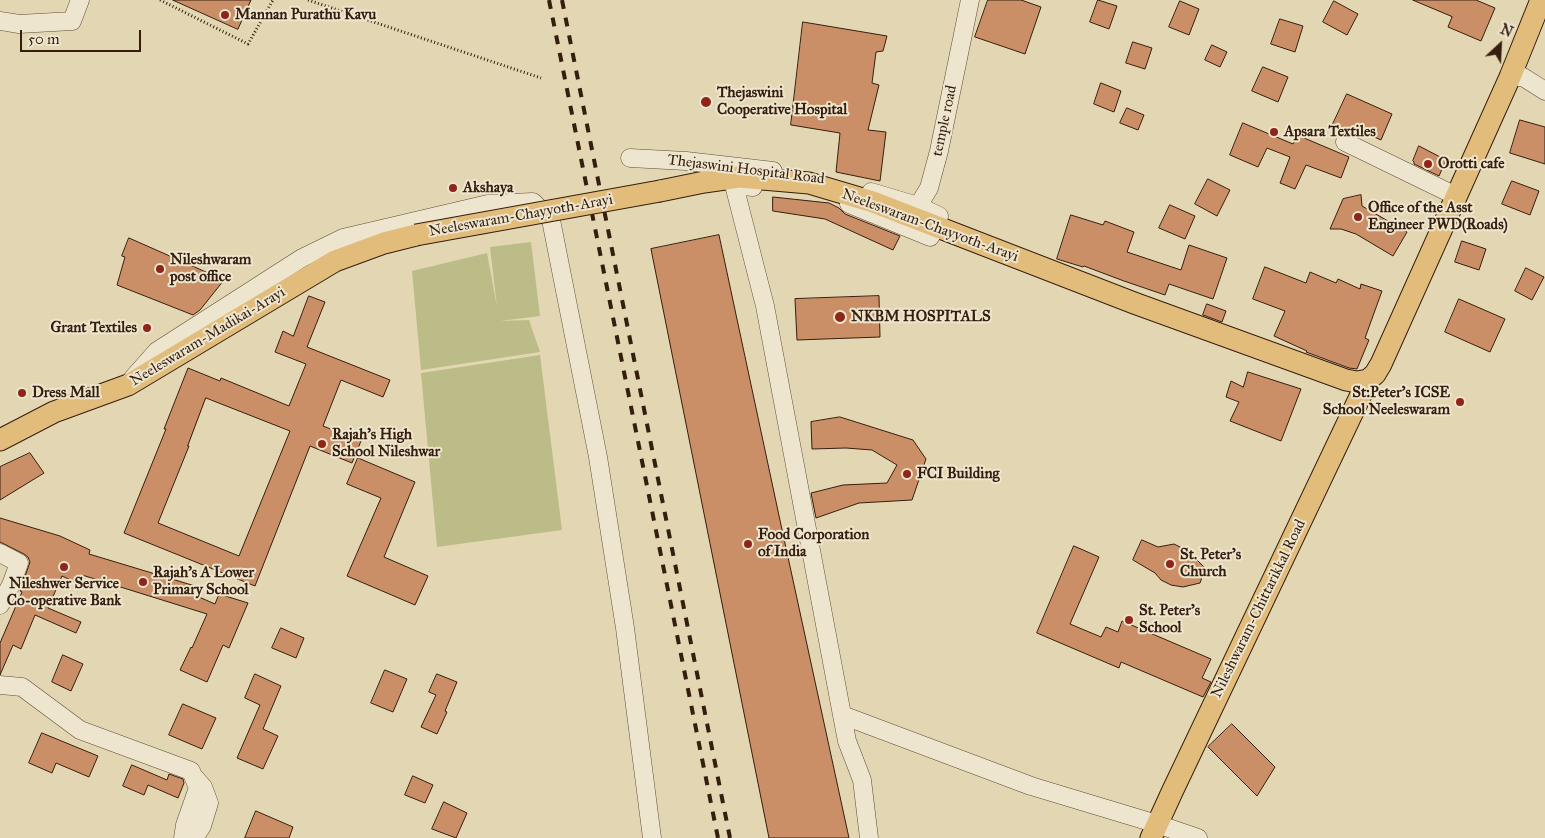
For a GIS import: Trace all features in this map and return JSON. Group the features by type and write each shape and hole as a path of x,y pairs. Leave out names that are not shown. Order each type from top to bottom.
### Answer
{"main road":[{"name":"Nileshwaram-Chittarikkal Road","path":"1154,831 1368,380 1382,364 1510,77 1539,1"},
{"name":"Neeleswaram-Chayyoth-Arayi","path":"416,235 738,177 809,183 873,202 1134,303 1346,380 1357,382 1368,380"},
{"name":"Neeleswaram-Madikai-Arayi","path":"0,440 54,412 128,385 335,260 384,243 416,235"}],"street":[{"path":"0,21 19,24 72,22 80,0"},
{"name":"temple road","path":"918,206 929,188 939,151 970,0"},
{"path":"1510,77 1523,77 1545,91"},
{"path":"1345,142 1456,196"},
{"name":"Thejaswini Hospital Road","path":"630,158 750,167 841,182 918,206"},
{"path":"869,838 862,780 847,741 765,306 734,185 811,190 930,237 936,227 939,216 918,206"},
{"path":"128,385 157,351 302,258 343,238 488,204 532,202 551,220 598,457 626,628 652,838"},
{"path":"0,553 19,563 11,585 0,605"},
{"path":"0,684 22,687 80,730 191,771 198,788 185,825 183,838"},
{"path":"842,715 1154,831 1198,838"},
{"path":"193,776 203,787 209,803 202,826 194,838"}],"path":[{"path":"160,0 248,44 273,0"},
{"path":"308,0 541,78"}],"green space":[{"path":"531,242 540,316 500,321 529,320 540,352 421,370 412,271 487,253 497,307 490,247"},
{"path":"540,355 562,530 437,547 421,373"}],"building":[{"name":"Mannan Purathu Kavu","path":"173,0 251,0 238,29"},
{"path":"988,0 1021,0 1041,7 1025,54 975,37"},
{"path":"1098,0 1117,6 1109,29 1090,22"},
{"path":"1413,0 1476,0 1495,8 1481,41 1448,27 1452,17"},
{"path":"1180,1 1199,9 1189,35 1169,27"},
{"path":"1334,1 1358,14 1347,35 1323,22"},
{"path":"1280,19 1303,26 1295,52 1271,44"},
{"path":"803,22 887,36 883,51 876,52 872,83 879,85 868,130 886,132 880,181 836,172 840,133 791,125"},
{"path":"1133,42 1152,48 1145,69 1126,63"},
{"path":"1212,45 1227,52 1220,67 1205,60"},
{"path":"1263,67 1288,77 1278,102 1252,91"},
{"path":"1101,83 1121,91 1114,112 1094,104"},
{"path":"1347,94 1392,114 1381,140 1354,128 1352,133 1333,124"},
{"path":"1127,108 1144,115 1138,130 1120,123"},
{"path":"1520,120 1545,127 1545,164 1510,153"},
{"path":"1243,123 1293,144 1297,135 1349,157 1341,178 1306,165 1295,189 1280,183 1290,157 1267,148 1258,167 1230,155"},
{"name":"Orotti cafe","path":"1419,146 1446,160 1439,176 1414,164 1413,161"},
{"path":"1208,179 1230,190 1217,216 1195,204"},
{"path":"1512,181 1539,191 1530,215 1502,204"},
{"name":"Office of the Asst Engineer PWD(Roads)","path":"1361,195 1362,206 1407,232 1393,256 1356,234 1341,229 1330,229 1343,199"},
{"path":"773,197 829,203 839,208 845,214 900,236 893,250 825,219 773,211"},
{"path":"1170,205 1195,216 1185,239 1159,228"},
{"path":"1071,215 1103,225 1105,221 1134,232 1127,252 1181,270 1189,245 1227,258 1213,299 1169,284 1165,295 1084,266 1057,259"},
{"name":"Food Corporation of India","path":"719,235 849,838 769,838 651,249"},
{"name":"Nileshwaram post office","path":"129,238 224,280 200,310 193,315 117,285 125,257 122,256"},
{"path":"1462,241 1486,249 1479,270 1455,262"},
{"path":"1265,267 1306,283 1310,272 1336,283 1338,279 1360,289 1361,284 1382,291 1365,338 1369,340 1357,369 1349,368 1306,352 1274,336 1285,311 1253,299"},
{"path":"1526,268 1544,277 1532,300 1515,291"},
{"name":"Rajah's High School Nileshwar","path":"309,296 325,302 307,347 390,380 383,397 341,380 323,426 361,441 352,463 310,446 255,586 124,533 166,429 164,429 188,368 220,381 221,378 289,406 306,364 275,352 283,331 293,336","holes":["206,398 290,431 239,556 158,523"]},
{"name":"NKBM HOSPITALS","path":"879,296 880,337 797,340 795,299"},
{"path":"1459,299 1505,319 1490,352 1445,332"},
{"path":"1207,304 1226,311 1222,322 1203,315"},
{"path":"1248,372 1301,389 1281,441 1230,421 1239,402 1226,397 1231,381 1243,387"},
{"name":"FCI Building","path":"840,417 913,440 926,459 912,500 859,503 816,518 811,493 843,485 887,483 897,465 872,450 846,448 812,449 811,422"},
{"path":"30,453 44,473 0,500 0,467"},
{"name":"Rajah's High School Nileshwar","path":"358,458 415,482 384,557 428,576 415,605 347,576 381,498 347,484"},
{"path":"0,518 60,536 90,550 89,554 195,586 192,594 215,604 219,594 248,603 229,648 223,645 207,682 180,670 207,614 82,575 79,584 62,576 48,608 81,622 76,633 35,615 21,649 13,645 0,675 0,643 22,592 20,591 30,562 24,554 0,542"},
{"name":"St. Peter's Church","path":"1142,540 1158,547 1174,544 1188,551 1205,568 1200,583 1183,587 1171,585 1133,560"},
{"name":"St. Peter's School","path":"1074,546 1099,557 1070,624 1101,637 1106,627 1118,632 1122,621 1211,659 1202,678 1211,682 1203,697 1121,662 1119,668 1037,633"},
{"path":"281,628 304,638 296,658 272,648"},
{"path":"63,655 83,664 71,691 52,682"},
{"path":"385,670 407,679 393,712 371,703"},
{"path":"255,674 281,686 263,729 278,736 263,769 237,758 260,705 245,698"},
{"path":"437,674 457,682 437,734 421,727 436,695 429,692"},
{"path":"183,704 216,718 202,749 169,735"},
{"path":"1232,724 1275,767 1257,796 1208,747"},
{"path":"42,733 98,756 89,777 56,763 52,773 29,763"},
{"path":"132,765 167,780 169,774 183,779 184,783 178,798 148,785 144,795 123,786"},
{"path":"413,776 433,785 425,803 405,795"},
{"path":"444,802 467,813 456,838 432,829"},
{"path":"256,811 293,827 289,838 245,838"}],"railway":[{"path":"549,0 718,838"},
{"path":"562,0 730,838"}],"place":[{"name":"Mannan Purathu Kavu","path":"225,15"},
{"name":"Thejaswini Cooperative Hospital","path":"706,102"},
{"name":"Apsara Textiles","path":"1274,132"},
{"name":"Orotti cafe","path":"1428,164"},
{"name":"Akshaya","path":"453,188"},
{"name":"Office of the Asst Engineer PWD(Roads)","path":"1358,217"},
{"name":"Nileshwaram post office","path":"160,269"},
{"name":"NKBM HOSPITALS","path":"840,317"},
{"name":"Grant Textiles","path":"147,328"},
{"name":"Dress Mall","path":"22,393"},
{"name":"St:Peter's ICSE School Neeleswaram","path":"1460,402"},
{"name":"Rajah's High School Nileshwar","path":"322,444"},
{"name":"FCI Building","path":"907,474"},
{"name":"Food Corporation of India","path":"748,544"},
{"name":"St. Peter's Church","path":"1170,564"},
{"name":"Nileshwer Service Co-operative Bank","path":"64,567"},
{"name":"Rajah's A Lower Primary School","path":"143,582"},
{"name":"St. Peter's School","path":"1129,620"}]}
